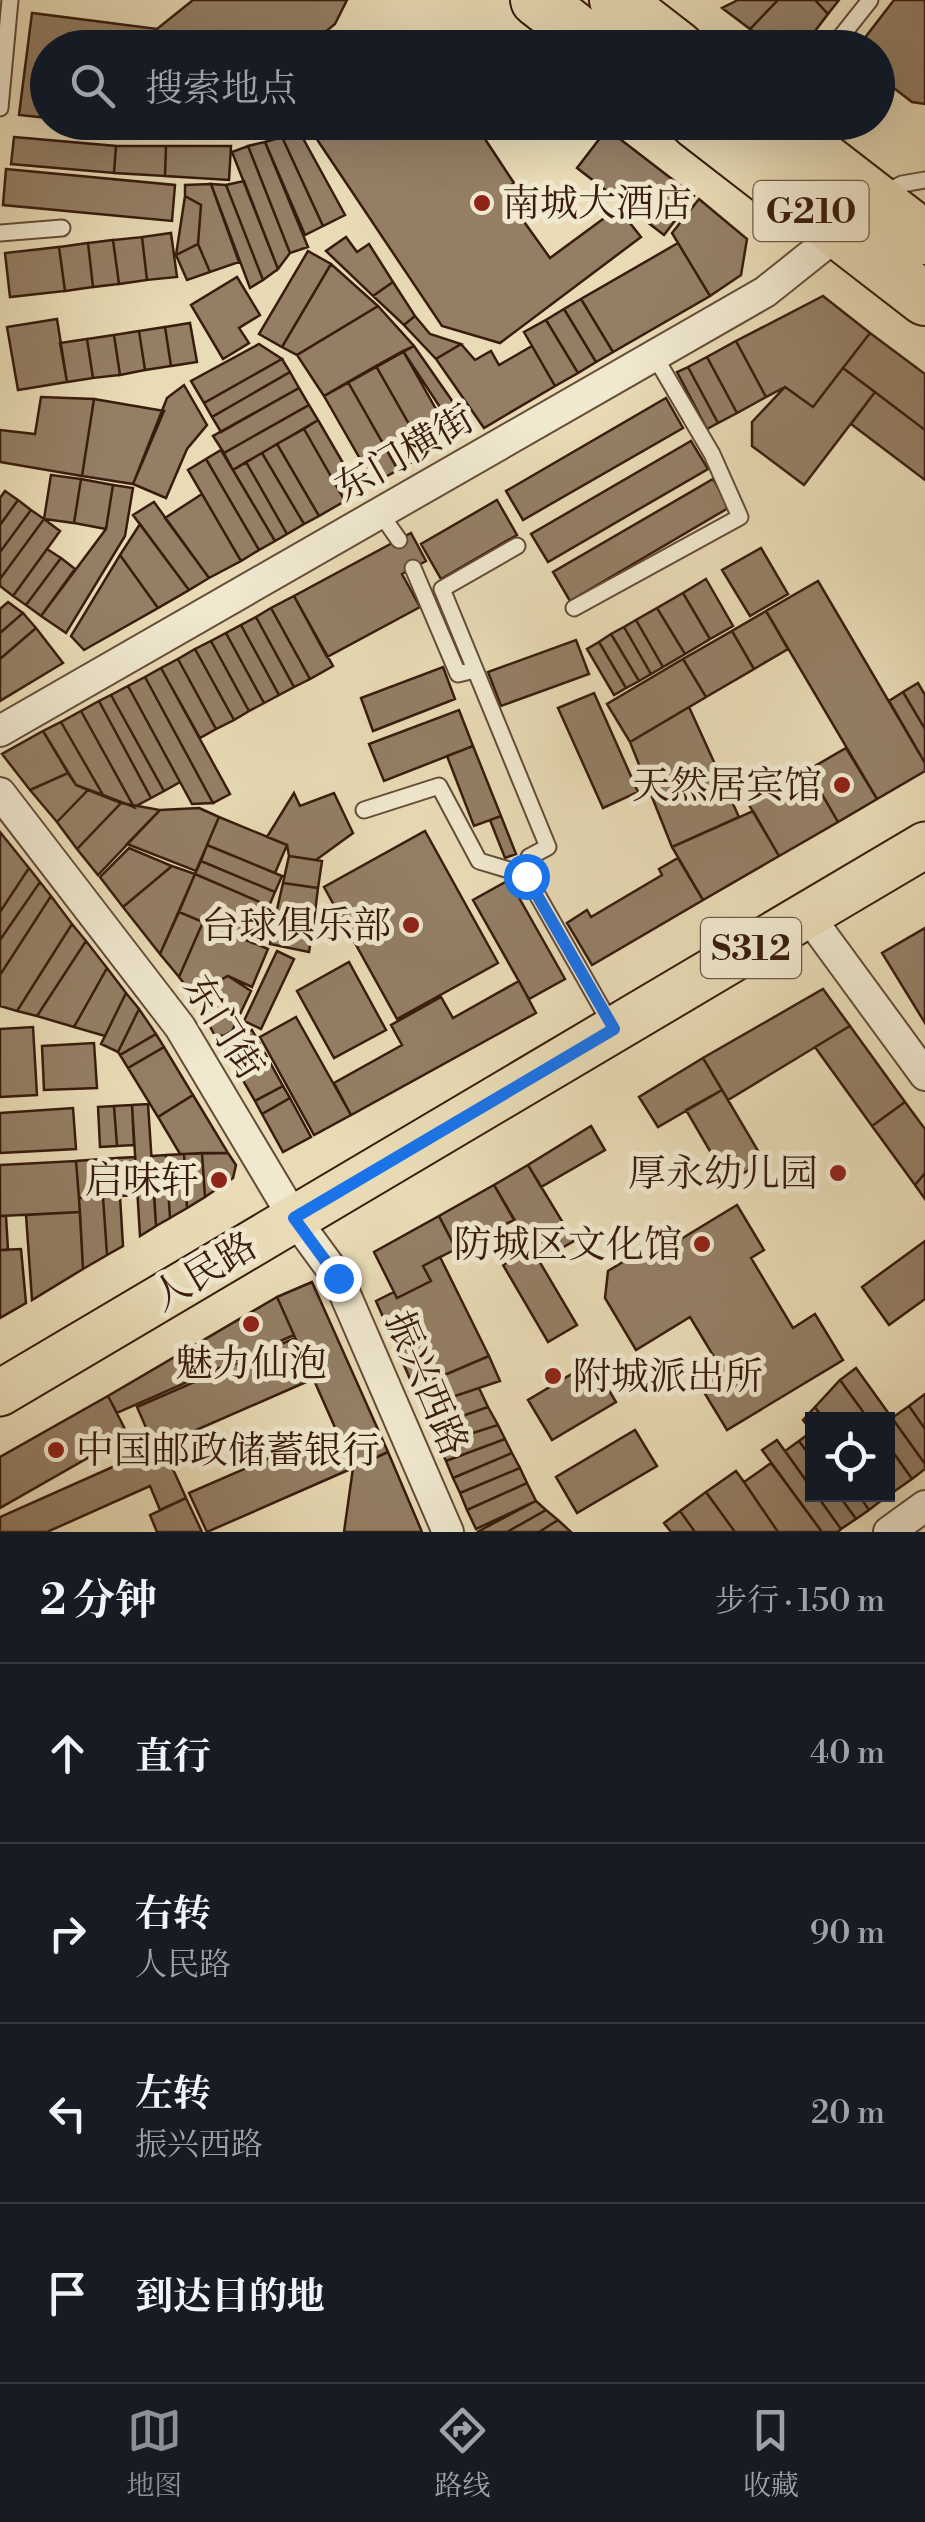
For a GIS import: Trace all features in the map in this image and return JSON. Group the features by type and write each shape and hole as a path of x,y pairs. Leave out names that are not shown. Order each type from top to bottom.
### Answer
{"highway":[{"path":"538,0 576,30"},
{"path":"616,0 655,30"},
{"name":"G210","path":"727,140 856,215 925,238"},
{"name":"G210","path":"791,140 925,299"}],"main road":[{"name":"人民路","path":"0,1392 925,845"}],"street":[{"name":"东门横街","path":"0,731 765,292 856,215"},
{"name":"东门街","path":"0,793 180,1027 294,1218"},
{"path":"806,914 925,1075"},
{"name":"振兴西路","path":"294,1218 338,1278 448,1532"},
{"path":"889,1532 925,1506"}],"lane":[{"path":"0,108 10,0"},
{"path":"846,30 870,0"},
{"path":"856,215 902,184 925,180"},
{"path":"0,233 62,228"},
{"path":"574,608 740,517 712,454 654,355"},
{"path":"380,512 399,540"},
{"path":"517,546 442,589 548,847 530,857 526,876 614,1029"},
{"path":"414,568 458,674 475,670"},
{"path":"364,810 439,786 479,861 526,876"}],"building":[{"path":"193,0 347,0 328,30 30,30 30,116 19,115 32,13 157,29"},
{"path":"738,0 778,0 750,29 722,8"},
{"path":"778,0 815,0 828,14 816,30 750,29"},
{"path":"815,0 839,0 828,14"},
{"path":"894,0 925,0 925,104 912,102 895,89 895,30 871,30"},
{"path":"14,137 116,146 114,173 11,164"},
{"path":"283,140 304,140 345,215 323,226"},
{"path":"283,140 323,226 305,235 265,142"},
{"name":"南城大酒店","path":"317,140 486,140 514,183 502,191 550,258 618,208 641,237 500,343 442,326"},
{"path":"599,140 621,140 694,196 664,235 577,168"},
{"path":"265,142 308,247 290,253 248,146"},
{"path":"116,146 166,146 165,176 114,173"},
{"path":"166,146 231,146 229,180 165,176"},
{"path":"248,146 290,253 278,269 232,152"},
{"path":"6,169 175,185 172,221 3,205"},
{"path":"244,181 278,269 263,280 226,185"},
{"path":"211,184 226,185 263,280 250,288"},
{"path":"211,184 239,262 210,272 198,244 201,205 185,196 185,185"},
{"path":"185,196 201,205 198,244 176,255"},
{"path":"699,199 747,239 741,275 710,296 672,233"},
{"path":"171,233 177,277 147,280 142,237"},
{"path":"142,237 147,280 119,284 113,240"},
{"path":"346,237 357,252 369,244 393,282 373,296 326,251"},
{"path":"113,240 119,284 93,287 88,243"},
{"path":"88,243 93,287 65,291 59,247"},
{"path":"678,243 710,296 613,352 581,299"},
{"path":"198,244 210,272 187,280 176,255"},
{"path":"59,247 65,291 10,297 5,253"},
{"path":"308,251 331,264 282,347 259,334"},
{"path":"331,264 378,306 297,355 282,347"},
{"path":"237,277 260,315 239,328 249,343 223,359 191,305"},
{"path":"393,282 415,316 404,325 373,296"},
{"path":"823,296 870,333 813,407 785,387 766,397 736,341"},
{"path":"581,299 613,352 596,362 564,309"},
{"path":"378,306 414,346 324,396 297,355"},
{"path":"564,309 596,362 578,373 546,320"},
{"path":"415,316 430,334 461,344 436,359 404,325"},
{"path":"57,319 67,382 18,390 7,327"},
{"path":"546,320 578,373 555,386 524,332"},
{"path":"190,323 197,362 171,366 165,327"},
{"path":"165,327 171,366 145,370 139,331"},
{"path":"139,331 145,370 120,375 114,335"},
{"path":"870,333 925,374 925,430 843,368"},
{"path":"114,335 120,375 93,378 87,339"},
{"path":"87,339 93,378 67,382 60,343"},
{"path":"736,341 766,397 737,413 707,357"},
{"path":"259,344 282,359 204,403 191,381"},
{"path":"461,344 475,360 491,351 499,365 532,346 555,386 484,428 436,359"},
{"path":"414,346 471,428 459,436 403,351"},
{"path":"403,351 453,439 426,454 376,366"},
{"path":"707,357 737,413 718,423 688,367"},
{"path":"282,359 290,372 212,417 204,403"},
{"path":"376,366 426,454 398,470 348,382"},
{"path":"688,367 718,423 707,429 677,372"},
{"path":"843,368 875,392 804,485 752,446 752,422 785,387 813,407"},
{"path":"290,372 299,388 221,432 212,417"},
{"path":"348,382 398,470 374,483 324,396"},
{"path":"184,385 207,425 187,449 166,498 133,484 167,398"},
{"path":"299,388 309,405 224,453 213,436"},
{"path":"875,392 925,430 925,480 851,424"},
{"path":"41,397 94,399 82,476 0,462 0,430 35,434"},
{"path":"666,398 683,428 523,520 506,491"},
{"path":"94,399 164,411 133,484 82,476"},
{"path":"309,405 318,420 233,470 224,453"},
{"path":"318,420 360,492 345,501 304,429"},
{"path":"304,429 345,501 319,516 277,444"},
{"path":"691,441 708,469 548,562 531,534"},
{"path":"277,444 319,516 304,524 262,453"},
{"path":"221,450 275,541 259,550 206,459"},
{"path":"262,453 304,524 287,534 246,462"},
{"path":"206,459 259,550 241,561 188,470"},
{"path":"246,462 287,534 275,541 233,470"},
{"path":"51,475 81,479 74,523 44,519"},
{"path":"81,479 113,485 106,529 74,523"},
{"path":"713,479 730,507 570,601 553,572"},
{"path":"113,485 133,488 125,536 66,633 41,616 106,529"},
{"path":"5,491 18,500 0,525 0,498"},
{"path":"202,494 241,561 209,578 165,518"},
{"path":"18,500 31,510 0,552 0,525"},
{"path":"497,500 517,535 441,579 421,544"},
{"path":"154,502 209,578 189,590 133,515"},
{"path":"31,510 44,519 0,579 0,552"},
{"path":"44,519 60,531 13,596 0,586 0,579"},
{"path":"140,524 189,590 158,608 120,555"},
{"path":"411,533 426,561 402,574 420,607 327,657 294,596"},
{"path":"761,548 788,594 750,616 722,570"},
{"path":"47,549 61,558 26,605 13,596"},
{"path":"120,555 158,608 84,650 71,636"},
{"path":"61,558 75,569 41,616 26,605"},
{"path":"706,579 733,626 710,639 683,593"},
{"path":"818,581 925,763 925,771 877,799 766,611"},
{"path":"683,593 710,639 685,654 657,608"},
{"path":"294,596 333,666 310,679 271,608"},
{"path":"8,602 23,613 0,633 0,609"},
{"path":"271,608 310,679 294,687 256,617"},
{"path":"657,608 685,654 663,667 636,620"},
{"path":"766,611 788,649 754,669 732,631"},
{"path":"23,613 36,628 0,659 0,633"},
{"path":"256,617 294,687 279,695 241,625"},
{"path":"636,620 663,667 651,674 624,627"},
{"path":"241,625 279,695 264,703 226,633"},
{"path":"624,627 651,674 639,681 611,634"},
{"path":"36,628 63,663 0,701 0,659"},
{"path":"732,631 754,669 706,697 683,659"},
{"path":"226,633 264,703 249,711 211,641"},
{"path":"611,634 639,681 626,688 599,642"},
{"path":"576,640 589,674 501,706 488,672"},
{"path":"211,641 249,711 234,720 195,649"},
{"path":"599,642 626,688 614,695 587,649"},
{"path":"195,649 234,720 216,729 178,659"},
{"path":"178,659 216,729 200,738 161,668"},
{"path":"683,659 706,697 630,742 607,704"},
{"path":"443,667 455,699 373,731 361,698"},
{"path":"161,668 230,794 213,803 145,677"},
{"path":"145,677 213,803 192,804 128,686"},
{"path":"918,683 925,695 925,729 903,692"},
{"path":"128,686 180,782 164,791 111,695"},
{"path":"903,692 925,729 925,763 889,701"},
{"path":"594,693 638,792 603,808 558,708"},
{"path":"111,695 164,791 151,798 99,701"},
{"path":"99,701 151,798 134,807 81,711"},
{"path":"689,707 739,817 672,847 630,742"},
{"path":"459,710 473,746 384,781 369,744"},
{"path":"81,711 134,807 103,795 61,722"},
{"path":"61,722 103,795 76,785 43,731"},
{"path":"43,731 68,773 30,790 2,754"},
{"path":"473,746 501,816 474,826 447,756"},
{"name":"天然居宾馆","path":"846,748 877,799 838,822 808,770"},
{"path":"808,770 838,822 779,856 749,805"},
{"path":"68,773 76,785 88,790 57,822 30,790"},
{"path":"88,790 121,803 77,849 57,822"},
{"path":"294,793 300,806 334,793 353,833 316,860 289,856 287,845 267,837"},
{"path":"121,803 160,810 98,875 77,849"},
{"path":"199,808 219,817 196,871 127,844 160,810"},
{"path":"753,811 779,856 703,900 672,847"},
{"path":"501,816 516,854 505,858 490,820"},
{"path":"219,817 287,845 275,873 207,845"},
{"name":"台球俱乐部","path":"425,831 498,963 397,1019 324,887"},
{"path":"0,832 29,868 0,912"},
{"path":"207,845 282,876 275,892 201,861"},
{"path":"129,848 172,866 123,907 100,877"},
{"path":"289,856 322,861 318,888 283,883"},
{"path":"678,858 703,900 592,965 567,923 587,910 591,917 662,875 659,869"},
{"path":"201,861 275,892 269,906 195,874"},
{"path":"172,866 195,874 160,954 123,907"},
{"path":"29,868 40,882 0,940 0,912"},
{"path":"195,874 269,906 253,943 179,912"},
{"path":"509,880 565,979 529,999 473,900"},
{"path":"40,882 51,896 0,975 0,940"},
{"path":"283,883 318,888 314,920 276,914"},
{"path":"51,896 72,924 17,1011 0,1006 0,975"},
{"path":"179,912 203,922 179,977 160,954"},
{"path":"276,914 314,920 309,952 270,944"},
{"path":"203,922 268,949 252,987 228,976 193,995 179,977"},
{"path":"72,924 86,941 37,1016 17,1011"},
{"path":"925,928 925,1023 882,953"},
{"path":"86,941 107,968 74,1027 37,1016"},
{"path":"277,951 294,959 261,1029 244,1021"},
{"path":"349,962 386,1030 334,1058 297,991"},
{"path":"107,968 126,993 105,1036 74,1027"},
{"path":"228,976 251,991 232,1031 223,1036 214,1034 193,995"},
{"path":"519,981 536,1013 351,1115 334,1083 402,1045 391,1025 441,997 453,1018"},
{"path":"823,989 850,1026 728,1100 703,1058"},
{"path":"126,993 139,1009 118,1052 101,1044"},
{"path":"139,1009 156,1034 120,1055 118,1052"},
{"path":"296,1017 351,1115 314,1135 260,1037"},
{"path":"850,1026 905,1102 872,1126 815,1047"},
{"path":"33,1027 37,1095 0,1097 0,1029"},
{"path":"252,1030 283,1086 255,1101 223,1046"},
{"path":"156,1034 164,1047 128,1068 120,1055"},
{"path":"94,1043 97,1088 44,1090 42,1046"},
{"path":"164,1047 193,1095 158,1117 128,1068"},
{"path":"703,1058 722,1090 658,1127 639,1097"},
{"path":"283,1086 290,1098 262,1114 255,1101"},
{"path":"722,1090 764,1161 728,1182 686,1110"},
{"path":"193,1095 228,1153 180,1154 158,1117"},
{"path":"290,1098 311,1137 283,1152 262,1114"},
{"path":"905,1102 925,1129 925,1173 915,1185 872,1126"},
{"path":"148,1104 156,1226 140,1236 132,1105"},
{"path":"132,1105 134,1145 117,1146 114,1106"},
{"path":"114,1106 117,1146 100,1147 98,1107"},
{"path":"73,1108 76,1149 0,1153 0,1113"},
{"path":"591,1126 605,1150 541,1187 528,1165"},
{"path":"202,1153 205,1197 187,1208 184,1154"},
{"path":"202,1153 228,1153 236,1165 233,1178 205,1197"},
{"path":"184,1154 187,1208 170,1218 166,1155"},
{"path":"166,1155 170,1218 156,1226 152,1156"},
{"path":"135,1157 138,1195 120,1196 117,1158"},
{"path":"117,1158 120,1196 103,1197 101,1159"},
{"path":"101,1159 103,1197 79,1198 76,1161"},
{"path":"76,1161 80,1212 0,1216 0,1165"},
{"path":"528,1165 574,1241 539,1261 494,1185"},
{"path":"925,1173 925,1199 915,1185"},
{"path":"494,1185 514,1220 456,1249 439,1216"},
{"path":"120,1196 123,1246 107,1255 103,1197"},
{"path":"103,1197 107,1255 83,1269 79,1198"},
{"path":"737,1205 764,1250 751,1258 793,1328 815,1314 843,1360 727,1430 699,1384 722,1370 690,1317 636,1350 605,1298 608,1271 636,1254 653,1256"},
{"path":"80,1212 83,1269 32,1300 26,1215"},
{"path":"0,1216 6,1216 8,1250 0,1250"},
{"path":"439,1216 456,1249 423,1266 431,1281 397,1298 374,1252"},
{"path":"925,1241 925,1299 889,1325 862,1287"},
{"path":"21,1249 26,1303 0,1318 0,1250"},
{"path":"532,1249 577,1325 548,1342 503,1265"},
{"path":"440,1257 489,1356 414,1388 376,1301 394,1292 397,1298 431,1281 423,1266"},
{"path":"312,1282 388,1452 353,1468 277,1297"},
{"path":"277,1297 294,1335 117,1413 108,1396"},
{"path":"295,1338 313,1379 155,1448 137,1407"},
{"path":"489,1356 500,1381 422,1407 414,1388"},
{"path":"592,1362 616,1402 552,1440 528,1400"},
{"path":"856,1368 888,1412 863,1412 840,1380"},
{"path":"840,1380 863,1412 818,1412 815,1407"},
{"path":"479,1388 488,1407 431,1427 422,1407"},
{"path":"925,1394 925,1429 909,1406"},
{"path":"108,1396 128,1435 0,1508 0,1457"},
{"path":"909,1406 925,1429 925,1464 895,1422 895,1416"},
{"path":"488,1407 498,1425 438,1444 431,1427"},
{"path":"895,1422 925,1464 925,1469 912,1479 895,1455"},
{"path":"498,1425 505,1439 446,1461 438,1444"},
{"path":"336,1429 353,1468 207,1532 189,1493"},
{"path":"635,1430 657,1466 577,1513 556,1477"},
{"path":"505,1439 512,1453 453,1478 446,1461"},
{"path":"777,1440 805,1479 805,1502 822,1502 841,1529 838,1532 822,1532 762,1450"},
{"path":"799,1441 805,1449 805,1479 785,1451"},
{"path":"162,1445 186,1498 160,1510 150,1486 47,1532 0,1532 0,1517"},
{"path":"388,1452 422,1532 344,1532 353,1468"},
{"path":"512,1453 520,1468 460,1493 453,1478"},
{"path":"895,1455 912,1479 895,1491"},
{"path":"771,1463 822,1532 778,1532 744,1482"},
{"path":"520,1468 527,1483 467,1510 460,1493"},
{"path":"736,1471 778,1532 735,1532 706,1492"},
{"path":"527,1483 536,1501 476,1529 467,1510"},
{"path":"706,1492 735,1532 695,1532 680,1511"},
{"path":"186,1498 202,1532 157,1532 150,1515"},
{"path":"536,1501 546,1510 507,1532 477,1532"},
{"path":"822,1502 844,1502 856,1519 841,1529"},
{"path":"844,1502 864,1502 869,1510 856,1519"},
{"path":"864,1502 879,1502 869,1510"},
{"path":"546,1510 558,1520 539,1532 507,1532"},
{"path":"680,1511 695,1532 671,1532 664,1523"},
{"path":"558,1520 571,1532 539,1532"}],"place":[{"name":"南城大酒店","path":"482,203"},
{"name":"天然居宾馆","path":"842,785"},
{"name":"台球俱乐部","path":"411,925"},
{"name":"厚永幼儿园","path":"838,1173"},
{"name":"启味轩","path":"219,1180"},
{"name":"防城区文化馆","path":"702,1244"},
{"name":"魅力仙泡","path":"251,1324"},
{"name":"附城派出所","path":"553,1376"},
{"name":"中国邮政储蓄银行","path":"56,1450"}],"route":[{"path":"338,1278 294,1218 614,1029 526,876"}]}
